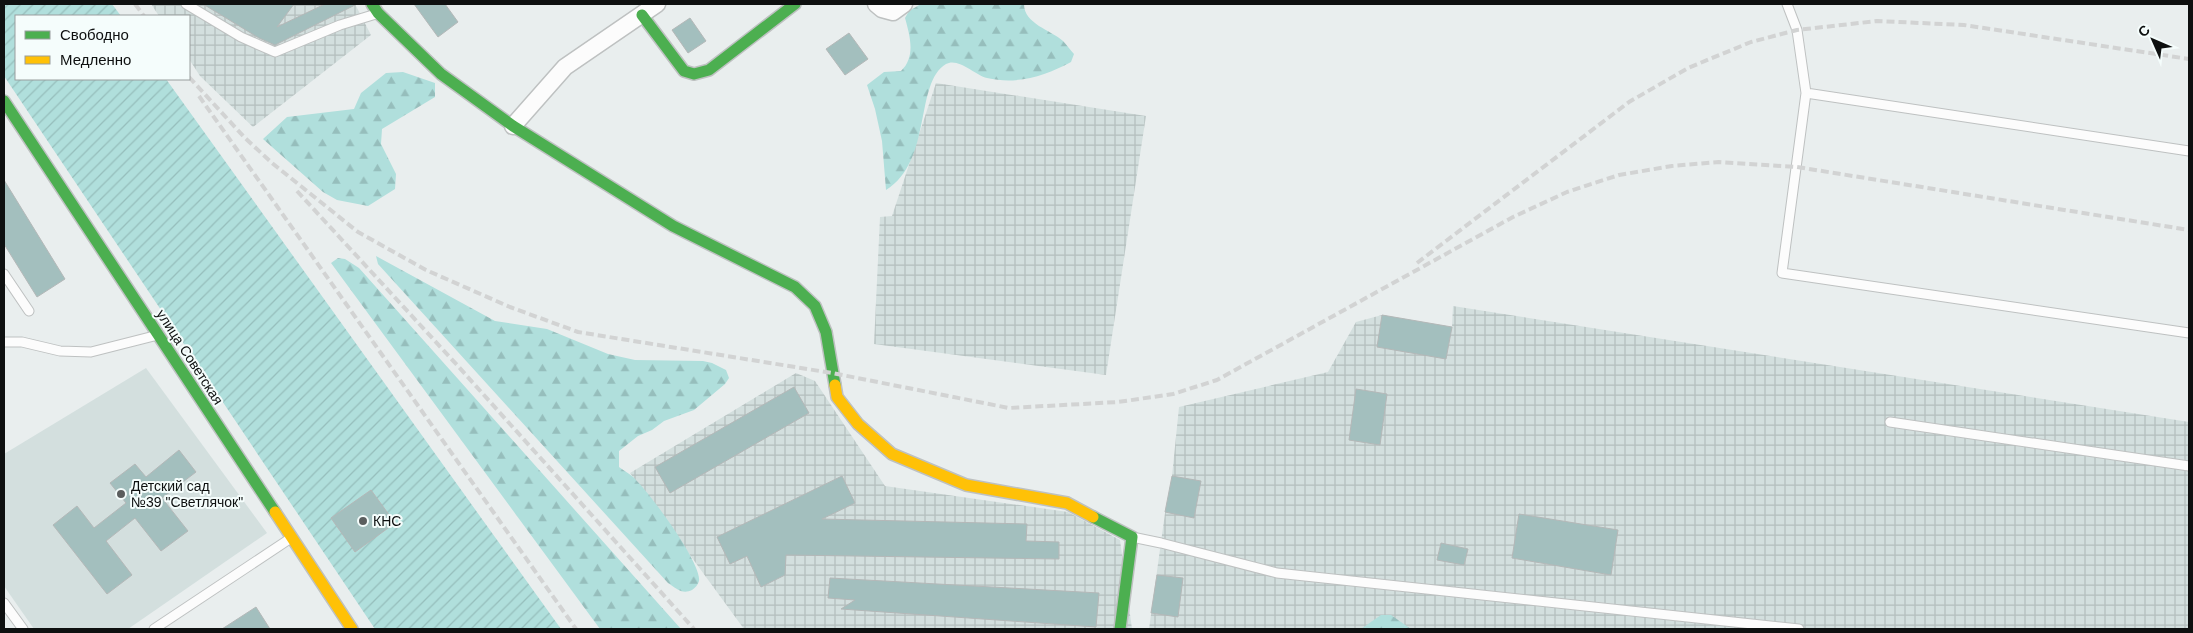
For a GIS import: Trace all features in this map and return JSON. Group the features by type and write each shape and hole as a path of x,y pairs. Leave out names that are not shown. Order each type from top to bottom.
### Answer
{"street":[{"path":"512,126 565,67 656,4"},
{"path":"642,15 684,71 696,76 709,70 795,4"},
{"path":"876,4 882,9 893,12 904,4"},
{"path":"375,8 441,74 512,126 673,226 794,288 815,306 826,332 837,397 858,424 892,454 966,485 1067,503 1132,537 1120,629"},
{"name":"улица Советская","path":"4,101 352,629"}],"lane":[{"path":"186,4 241,36 275,52 375,8"},
{"path":"1787,4 1797,30 1806,93 1782,273 2189,333"},
{"path":"1806,93 2189,151"},
{"path":"4,274 29,311"},
{"path":"4,342 22,342 60,351 91,352 158,335"},
{"path":"1890,422 2189,466"},
{"path":"1132,537 1277,574 1799,629"},
{"path":"154,629 292,538"},
{"path":"4,603 23,629"}],"shaded area":[{"path":"151,4 355,4 371,35 253,127 200,76 190,61 190,15 158,15"},
{"path":"936,83 1146,116 1106,375 874,344 880,217 892,216"},
{"path":"1453,306 2189,422 2189,629 1149,629 1172,476 1179,407 1328,372 1356,322 1382,315 1452,327"},
{"name":"Детский сад №39 \"Светлячок\"","path":"146,368 267,533 128,629 34,629 4,586 4,454"},
{"path":"796,373 815,381 885,486 1068,512 1120,540 1132,629 744,629 630,473"}],"green space":[{"path":"4,4 112,4 120,15 15,15 15,80 167,80 561,629 375,629 4,76"},
{"path":"921,4 1024,4 1028,17 1033,22 1058,37 1074,54 1071,62 1061,67 1041,75 1020,80 987,78 956,63 946,64 936,74 930,88 911,161 901,177 886,190 882,141 875,109 867,85 884,72 901,71 906,65 909,59 910,46 905,18 909,11"},
{"path":"403,72 435,83 435,97 382,129 381,144 396,174 395,189 368,206 337,200 323,192 263,139 287,117 354,109 361,93 386,73"},
{"path":"376,256 495,321 547,329 608,354 635,360 703,361 726,370 729,378 725,384 694,410 664,421 652,430 638,436 619,451 619,467 632,476 649,495 692,559 698,572 699,581 692,590 685,592 676,589 668,583 378,264"},
{"path":"338,258 345,259 359,268 681,629 600,629 331,263"},
{"path":"1381,615 1391,615 1411,629 1361,629"}],"building":[{"path":"203,4 294,4 277,27 325,4 357,4 275,45 259,38"},
{"path":"414,4 445,4 458,22 438,37"},
{"path":"690,18 706,41 688,53 672,30"},
{"path":"849,33 868,59 845,75 826,49"},
{"path":"4,180 65,279 37,297 4,244"},
{"path":"1382,315 1452,327 1446,359 1377,347"},
{"path":"794,387 809,413 670,493 655,467"},
{"path":"1356,389 1387,394 1380,445 1349,440"},
{"path":"179,450 196,472 162,498 188,531 161,551 135,518 106,541 132,575 107,594 53,525 77,506 94,528 126,503 110,483 135,464 146,477"},
{"path":"842,476 855,503 822,519 1027,524 1026,541 1059,542 1059,559 786,555 785,575 761,587 747,556 730,564 717,537"},
{"path":"1172,476 1201,481 1194,518 1165,512"},
{"name":"КНС","path":"371,490 395,523 355,552 331,518"},
{"path":"1519,514 1618,530 1611,575 1512,558"},
{"path":"1441,543 1468,549 1464,565 1437,560"},
{"path":"1157,575 1183,578 1178,617 1151,613"},
{"path":"830,578 1099,593 1096,627 841,609 855,600 828,598"},
{"path":"256,607 270,629 222,629"}],"railway":[{"path":"135,4 143,15"},
{"path":"1417,263 1629,102 1688,68 1751,42 1797,30 1877,21 1964,25 2189,59"},
{"path":"190,78 245,138 272,163 358,232 426,270 510,307 578,332 832,373 1009,408 1118,402 1173,394 1217,380 1513,217 1567,192 1619,175 1672,166 1719,162 1797,167 2189,230"},
{"path":"199,96 576,629"},
{"path":"297,191 457,365 694,629"}],"traffic: fast":[{"path":"372,4 378,13 441,74 513,126 673,226 795,287 815,306 826,332 835,385"},
{"path":"642,15 684,71 694,74 709,70 795,4"},
{"path":"4,101 275,512"},
{"path":"1093,517 1132,537 1120,629"}],"traffic: slow":[{"path":"835,385 837,397 858,424 892,454 966,485 1067,503 1093,517"},
{"path":"275,512 352,629"}],"place":[{"name":"Детский сад №39 \"Светлячок\"","path":"121,494"},
{"name":"КНС","path":"363,521"}]}
